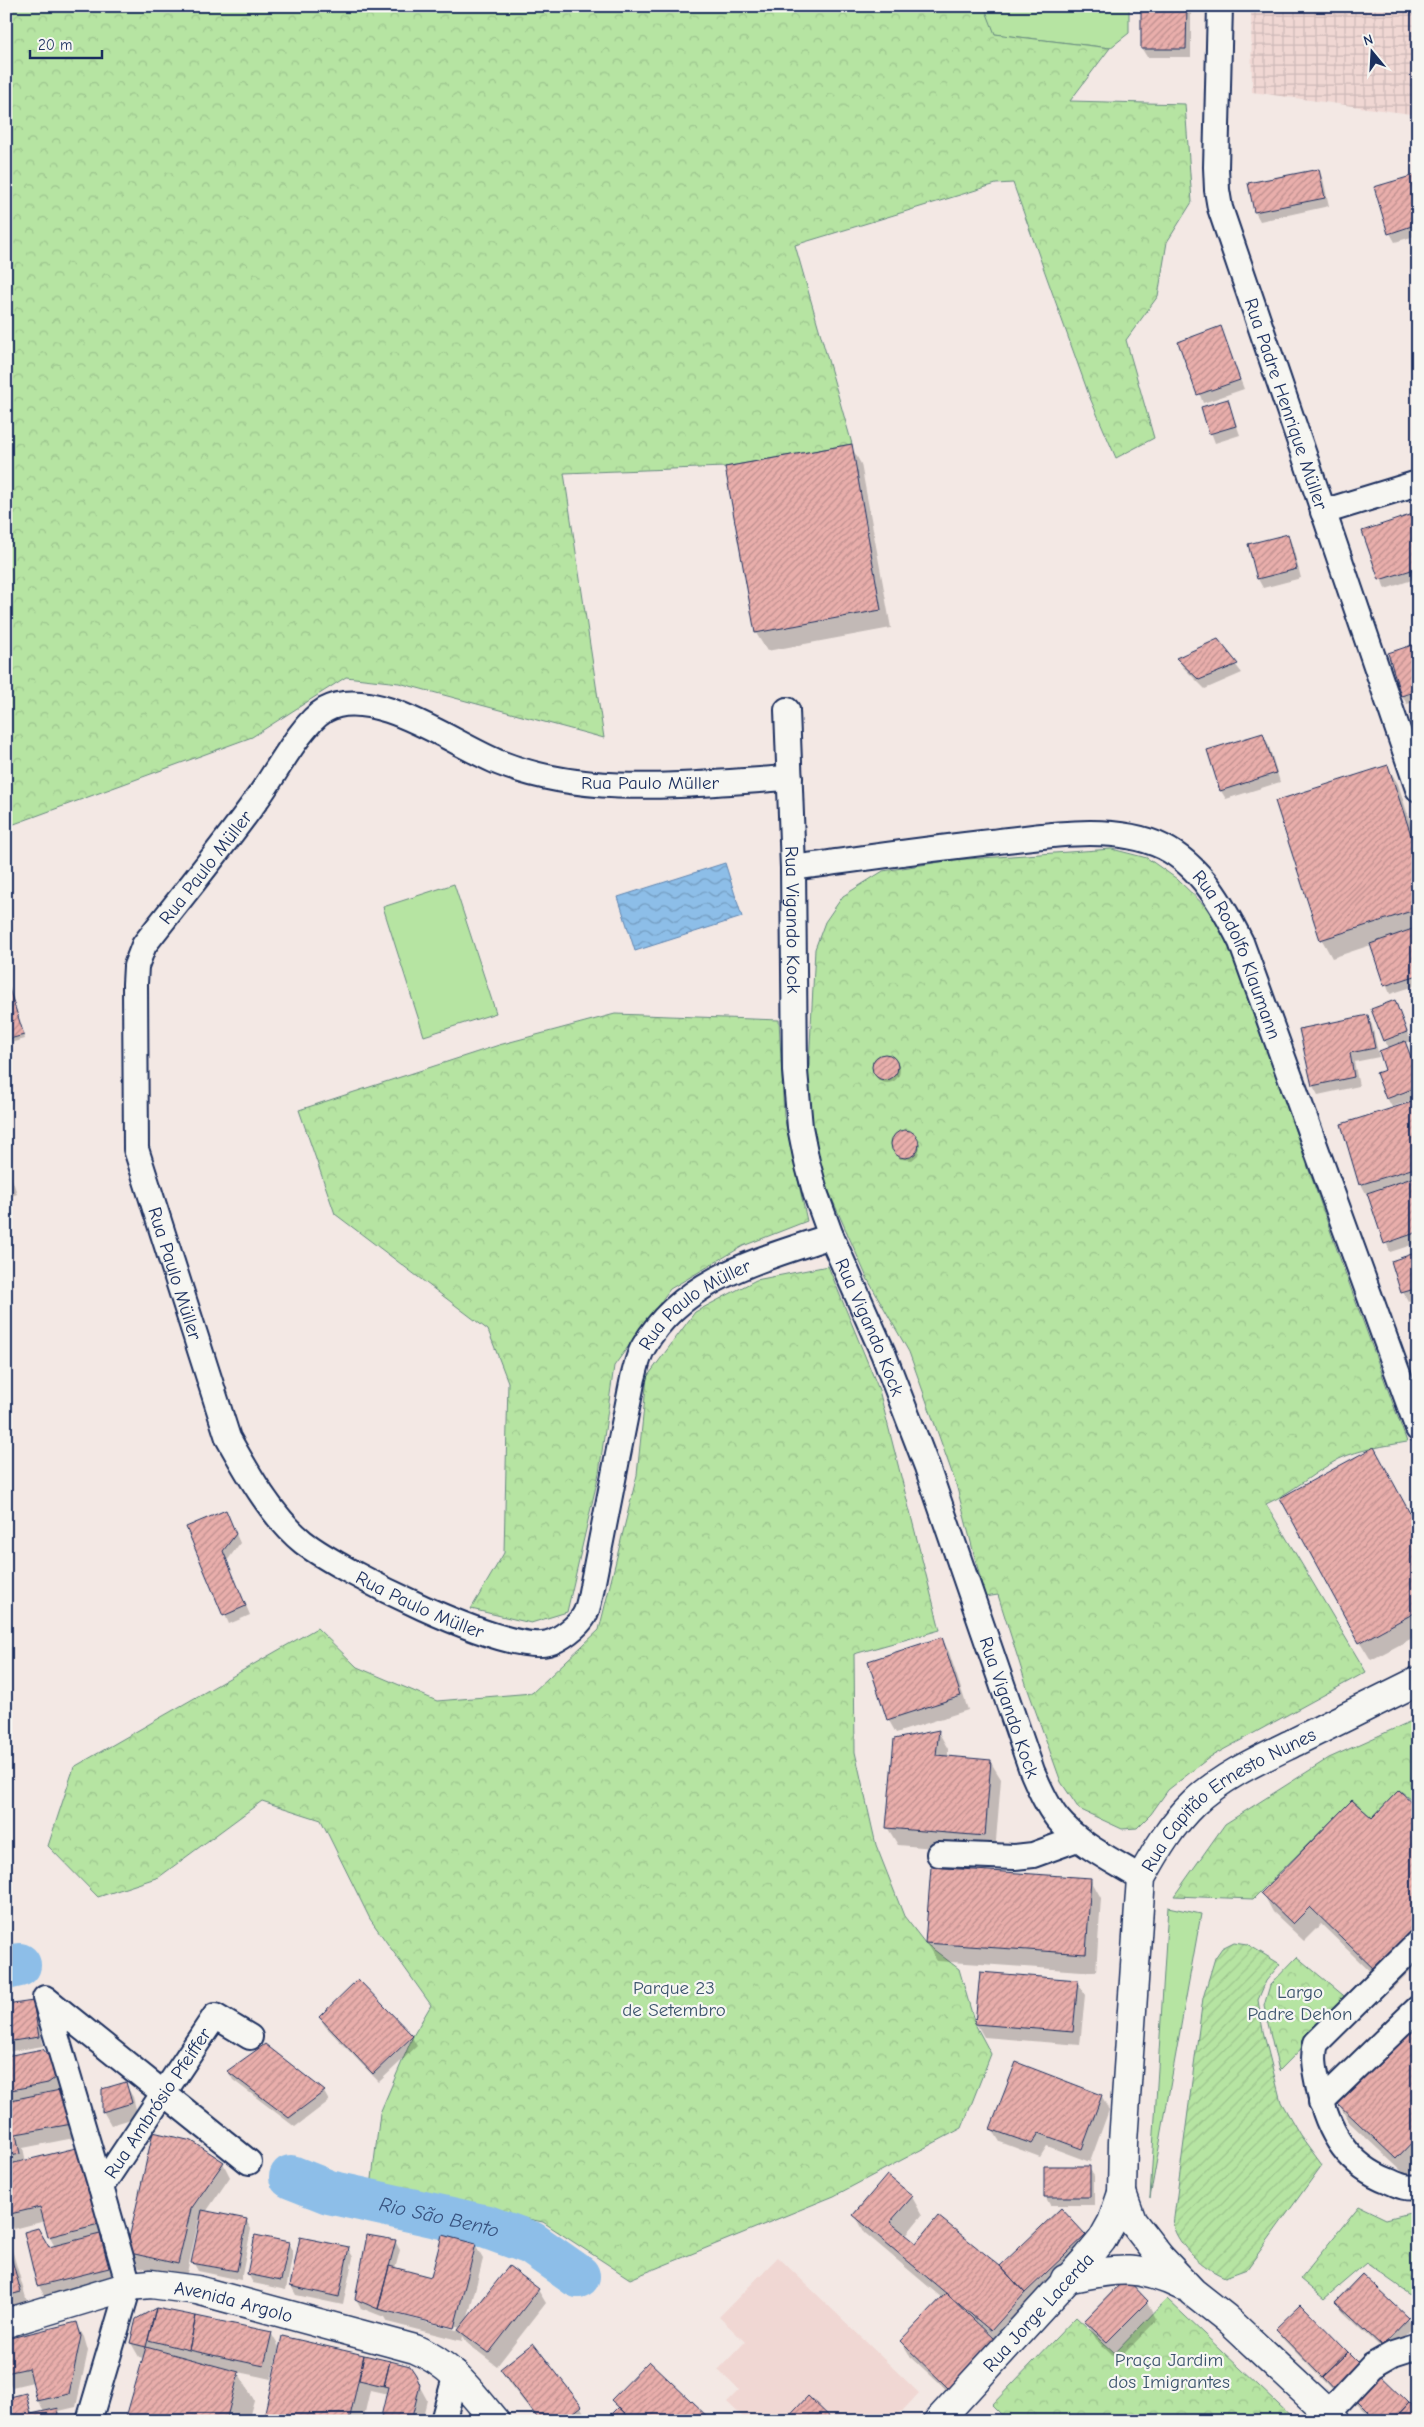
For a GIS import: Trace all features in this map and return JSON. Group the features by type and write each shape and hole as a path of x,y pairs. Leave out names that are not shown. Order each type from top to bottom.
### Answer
{"main road":[{"name":"Rua Capitão Ernesto Nunes","path":"1122,2192 1123,2142 1141,1878 1157,1850 1175,1824 1194,1803 1215,1786 1267,1756 1418,1681"},
{"name":"Rua Jorge Lacerda","path":"938,2421 1102,2240 1112,2222 1122,2192"},
{"path":"1122,2192 1132,2220 1145,2240 1193,2292 1232,2324 1332,2417"},
{"path":"1065,2279 1107,2271 1131,2270 1158,2274 1193,2292"},
{"name":"Avenida Argolo","path":"6,2324 129,2286 151,2284 197,2290 388,2341 431,2356 456,2374 495,2421"}],"street":[{"name":"Rua Padre Henrique Müller","path":"1220,6 1216,190 1226,229 1418,789"},
{"path":"1323,512 1418,483"},
{"name":"Rua Paulo Müller","path":"790,778 630,786 576,783 547,778 501,764 425,727 376,707 359,703 343,704 327,709 315,717 304,731 257,799 144,945 139,956 135,984 136,1149 228,1438 245,1470 276,1512 302,1541 336,1565 369,1583 474,1629 532,1644 549,1643 570,1631 584,1616 592,1587 633,1378 642,1347 657,1326 674,1307 725,1274 832,1236"},
{"name":"Rua Vigando Kock","path":"787,710 793,868 796,1071 800,1127 816,1195 883,1353 924,1458 1032,1771 1044,1797 1057,1818 1077,1839 1141,1878"},
{"name":"Rua Rodolfo Klaumann","path":"793,868 948,846 1035,837 1093,834 1134,837 1164,848 1187,864 1207,885 1227,914 1240,942 1418,1429"},
{"path":"939,1854 1015,1857 1032,1855 1077,1839"},
{"path":"1418,1942 1316,2043 1313,2060 1321,2102 1330,2129 1339,2142 1373,2175 1407,2189 1418,2187"},
{"path":"101,2187 45,1998 250,2162"},
{"path":"1321,2102 1418,2008"},
{"name":"Rua Ambrósio Pfeiffer","path":"129,2286 101,2187 165,2093 214,2016 250,2037"},
{"path":"90,2421 129,2286"},
{"path":"1332,2417 1372,2366 1393,2354 1418,2346"},
{"path":"443,2421 456,2374"}],"shaded area":[{"path":"1251,6 1418,6 1418,115 1252,92"},
{"path":"778,2257 919,2393 893,2421 834,2421 808,2397 785,2421 747,2421 727,2402 739,2390 718,2370 745,2342 719,2317"}],"green space":[{"path":"6,6 984,6 995,34 1110,48 1070,101 1185,104 1192,202 1167,242 1158,296 1126,340 1154,438 1116,458 1090,398 1013,183 996,184 795,245 852,444 725,467 564,473 604,738 399,683 346,677 252,737 6,827"},
{"path":"984,6 1129,6 1129,33 1110,48 994,34"},
{"path":"1112,849 1147,858 1177,879 1212,913 1230,946 1407,1442 1364,1450 1339,1459 1266,1504 1366,1672 1210,1757 1168,1790 1151,1814 1137,1828 1122,1829 1079,1809 1061,1782 1027,1687 998,1595 985,1597 956,1484 909,1352 868,1280 813,1156 807,1103 815,949 825,922 843,896 883,871 953,860"},
{"path":"454,884 496,1013 424,1036 383,907"},
{"path":"615,1014 779,1020 784,1116 807,1221 743,1246 670,1289 614,1366 599,1473 567,1612 531,1623 471,1609 504,1553 508,1382 488,1330 335,1214 299,1110 499,1045"},
{"name":"Parque 23 de Setembro","path":"828,1266 879,1390 940,1630 854,1654 855,1752 876,1845 904,1916 925,1943 959,1969 975,2024 991,2054 962,2128 834,2196 630,2279 543,2222 371,2187 380,2113 413,2036 431,2005 370,1919 321,1820 262,1801 159,1877 98,1897 48,1846 74,1767 317,1628 357,1667 437,1701 532,1693 599,1630 637,1475 647,1377 695,1312 756,1280"},
{"path":"1418,1718 1418,1804 1399,1790 1372,1818 1352,1800 1253,1899 1174,1896 1225,1824 1329,1758"},
{"path":"1168,1907 1201,1914 1150,2198"},
{"path":"1234,1942 1247,1944 1280,1964 1266,1981 1258,2000 1263,2031 1281,2102 1300,2135 1322,2165 1247,2269 1225,2277 1201,2263 1186,2249 1173,2225 1203,1998 1215,1958 1222,1948"},
{"name":"Largo Padre Dehon","path":"1297,1957 1349,2000 1279,2071 1264,2006 1270,1985"},
{"path":"1359,2206 1386,2219 1418,2211 1418,2297 1411,2295 1366,2263 1324,2299 1300,2279"},
{"name":"Praça Jardim dos Imigrantes","path":"1167,2299 1296,2421 1008,2421 992,2405 1076,2317 1115,2353"}],"water":[{"path":"725,863 742,917 635,951 618,897"}],"building":[{"path":"1141,6 1187,6 1186,49 1141,49"},
{"path":"1319,169 1325,198 1254,212 1248,183"},
{"path":"1418,174 1418,224 1388,234 1374,187"},
{"path":"1221,326 1240,380 1197,395 1178,342"},
{"path":"1228,399 1236,426 1209,434 1201,407"},
{"path":"852,444 881,610 755,633 725,467"},
{"path":"1416,513 1418,520 1418,568 1379,580 1362,531"},
{"path":"1288,534 1297,569 1257,579 1248,544"},
{"path":"1218,639 1238,664 1199,680 1176,658"},
{"path":"1418,643 1418,691 1401,696 1388,653"},
{"path":"1263,733 1276,773 1220,791 1207,750"},
{"path":"1388,765 1418,856 1418,909 1320,940 1275,801"},
{"path":"1418,927 1418,975 1384,986 1370,944"},
{"path":"6,979 24,1035 6,1040"},
{"path":"1395,1000 1407,1032 1383,1041 1371,1009"},
{"path":"1368,1015 1375,1048 1350,1053 1354,1077 1312,1086 1299,1029"},
{"path":"1405,1041 1418,1076 1418,1087 1386,1099 1376,1073 1385,1070 1379,1051"},
{"path":"885,1054 894,1058 898,1067 894,1076 885,1080 876,1076 872,1067 876,1058"},
{"path":"1418,1100 1418,1167 1359,1185 1341,1124"},
{"path":"905,1130 915,1134 919,1144 915,1154 905,1158 895,1154 891,1144 895,1134"},
{"path":"1418,1176 1418,1232 1384,1244 1367,1193"},
{"path":"1418,1252 1418,1288 1401,1293 1391,1261"},
{"path":"1374,1447 1418,1528 1418,1611 1359,1643 1280,1498"},
{"path":"226,1510 236,1534 223,1551 246,1606 223,1616 186,1527"},
{"path":"942,1637 961,1696 887,1720 868,1661"},
{"path":"939,1730 936,1755 991,1760 985,1836 886,1828 894,1739"},
{"path":"1399,1790 1418,1808 1418,1935 1379,1974 1310,1907 1293,1924 1261,1893 1352,1800 1372,1818"},
{"path":"931,1867 1091,1878 1086,1954 925,1943"},
{"path":"980,1972 1078,1980 1073,2032 975,2024"},
{"path":"358,1979 413,2036 373,2074 319,2017"},
{"path":"33,2001 39,2037 6,2042 6,2005"},
{"path":"1418,2017 1418,2136 1396,2159 1337,2103"},
{"path":"265,2044 325,2091 289,2118 227,2071"},
{"path":"43,2049 62,2073 48,2083 6,2091 6,2056"},
{"path":"1016,2062 1102,2095 1082,2149 1039,2133 1032,2144 990,2129"},
{"path":"126,2082 132,2103 102,2112 102,2089"},
{"path":"65,2089 72,2124 16,2134 20,2154 6,2157 6,2101"},
{"path":"153,2132 192,2141 224,2162 191,2209 178,2264 126,2252"},
{"path":"84,2146 103,2223 48,2237 40,2207 6,2215 6,2165"},
{"path":"1044,2166 1090,2166 1090,2197 1044,2197"},
{"path":"887,2175 913,2196 890,2222 916,2243 938,2216 1000,2266 1025,2293 991,2331 853,2215"},
{"path":"1061,2208 1086,2235 1025,2293 1000,2266"},
{"path":"202,2210 247,2219 237,2271 191,2263"},
{"path":"38,2228 49,2247 100,2234 109,2268 37,2286 24,2232"},
{"path":"255,2235 289,2242 281,2281 247,2274"},
{"path":"367,2235 396,2240 378,2309 355,2299"},
{"path":"442,2235 476,2244 454,2328 378,2309 389,2266 431,2277"},
{"path":"300,2237 349,2247 339,2297 290,2286"},
{"path":"6,2239 21,2292 6,2296"},
{"path":"509,2266 539,2289 489,2353 458,2330"},
{"path":"1362,2274 1409,2318 1382,2346 1335,2302"},
{"path":"1126,2278 1148,2301 1107,2342 1084,2321"},
{"path":"946,2293 995,2340 949,2389 900,2341"},
{"path":"1301,2304 1348,2352 1322,2377 1275,2329"},
{"path":"156,2308 146,2347 130,2343 136,2319"},
{"path":"156,2308 196,2316 189,2350 148,2340"},
{"path":"196,2316 272,2332 264,2366 189,2350"},
{"path":"77,2322 81,2336 69,2394 37,2401 29,2368 6,2373 6,2339"},
{"path":"282,2336 364,2355 349,2421 263,2421"},
{"path":"533,2343 582,2406 563,2421 540,2421 500,2369"},
{"path":"146,2347 239,2372 226,2421 125,2421"},
{"path":"1348,2352 1365,2369 1338,2394 1322,2377"},
{"path":"364,2355 390,2361 384,2386 359,2380"},
{"path":"390,2361 410,2366 420,2385 411,2421 380,2421 388,2387 384,2386"},
{"path":"649,2361 712,2421 633,2421 611,2400"},
{"path":"1373,2368 1409,2403 1392,2421 1378,2421 1349,2392"},
{"path":"26,2393 31,2414 59,2408 55,2421 8,2421 6,2398"},
{"path":"808,2396 834,2421 785,2421"},
{"path":"1409,2403 1418,2411 1418,2421 1392,2421"},
{"path":"619,2407 633,2421 605,2421"}],"waterway":[{"name":"Rio São Bento","path":"6,1968 19,1965"},
{"name":"Rio São Bento","path":"291,2177 329,2192 487,2227 531,2243 578,2276"}]}
